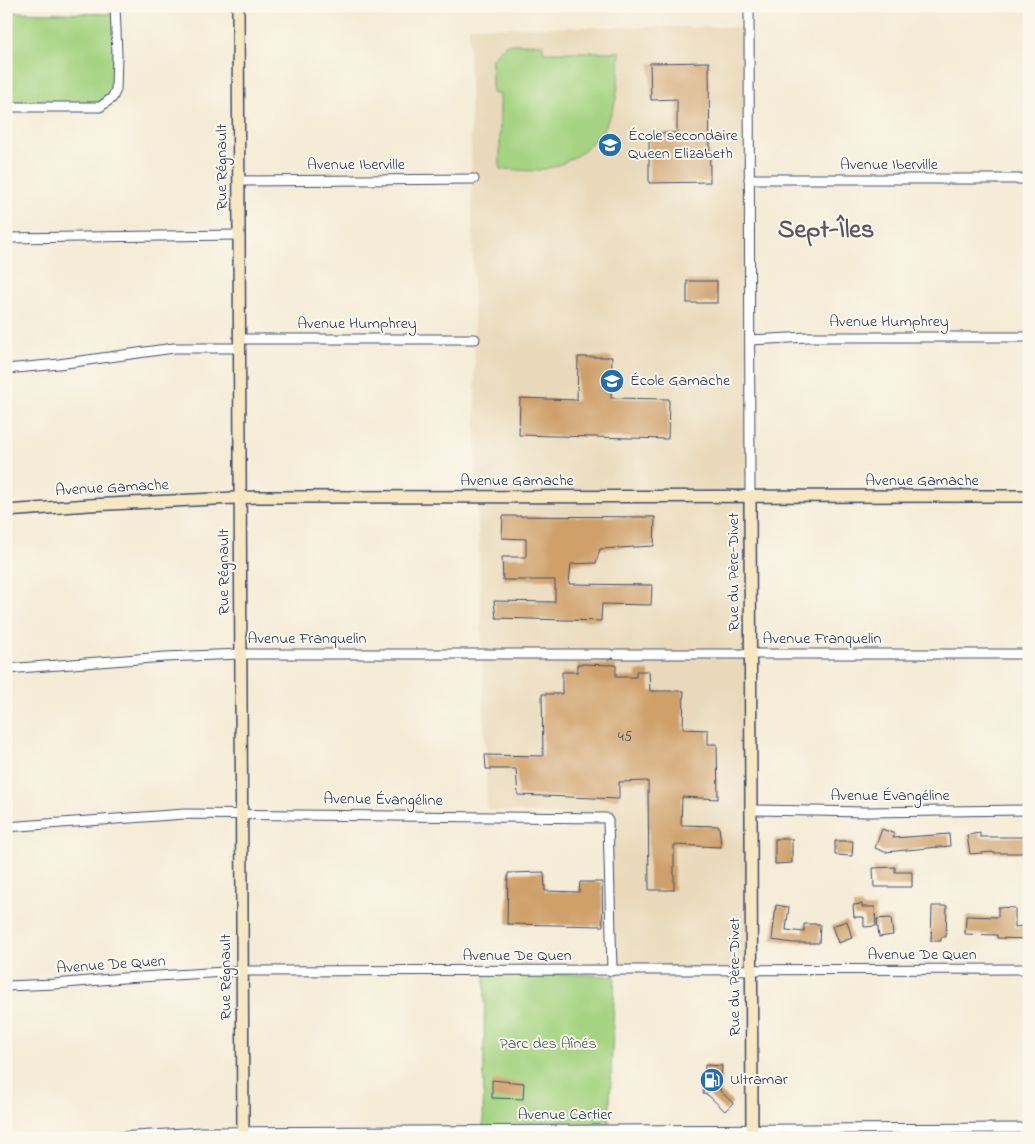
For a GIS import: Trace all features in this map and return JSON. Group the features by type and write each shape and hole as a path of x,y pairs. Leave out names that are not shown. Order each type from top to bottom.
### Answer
{"street":[{"path":"6,107 100,107 112,98 116,90 115,6"},
{"name":"Rue Régnault","path":"238,6 243,1135"},
{"name":"Rue du Père-Divet","path":"749,6 752,1133"},
{"name":"Avenue Iberville","path":"239,181 474,179"},
{"name":"Avenue Iberville","path":"749,179 1029,179"},
{"path":"6,238 239,236"},
{"name":"Avenue Humphrey","path":"750,340 817,337 1029,337"},
{"name":"Avenue Humphrey","path":"6,369 59,364 174,348 240,344 476,339"},
{"name":"Avenue Gamache","path":"6,511 240,498 350,496 750,498 1029,496"},
{"name":"Avenue Franquelin","path":"6,669 165,657 241,654 1029,654"},
{"name":"Avenue Évangéline","path":"751,810 867,812 1029,810"},
{"name":"Avenue Évangéline","path":"6,827 185,814 606,818 608,823 612,971"},
{"name":"Avenue De Quen","path":"6,986 242,971 1029,969"},
{"name":"Avenue Cartier","path":"102,1138 176,1132 243,1135 752,1133 1029,1128"}],"shaded area":[{"path":"469,27 749,27 751,971 612,971 606,818 487,810 477,498"},
{"path":"609,1129 609,1138 483,1138 483,1130"}],"green space":[{"path":"6,12 116,14 116,90 106,103 6,107"},
{"path":"506,44 543,44 543,52 620,52 616,98 612,112 598,136 589,146 566,162 534,171 500,169 500,94 492,93 492,59"},
{"name":"Parc des Aînés","path":"485,971 615,976 609,1129 483,1130"}],"building":[{"path":"709,62 710,182 649,183 649,133 677,133 677,99 651,100 650,63"},
{"path":"687,281 717,281 717,303 687,303"},
{"path":"578,357 612,357 611,398 669,399 668,439 519,435 520,398 577,400"},
{"path":"503,516 655,517 654,546 600,549 596,563 571,564 569,584 652,585 651,605 602,604 601,621 496,618 494,601 555,602 555,580 503,580 502,557 526,557 526,539 502,538"},
{"path":"577,664 616,665 616,677 636,677 636,671 649,671 650,691 684,691 683,729 708,730 708,744 717,744 718,799 682,797 681,825 719,826 721,847 674,845 674,890 649,890 648,781 619,782 619,799 518,795 516,769 486,769 485,755 543,756 542,694 562,694 562,672 578,672"},
{"path":"882,829 895,834 893,838 949,834 950,846 885,852 875,848"},
{"path":"980,833 980,837 1029,837 1029,853 993,852 970,854 967,835"},
{"path":"775,839 792,839 792,863 775,864"},
{"path":"835,841 853,841 852,856 835,855"},
{"path":"895,867 895,872 912,872 912,887 874,887 873,868"},
{"path":"544,872 545,891 579,892 580,882 602,882 603,926 507,924 508,873"},
{"path":"862,904 862,907 875,907 876,926 864,927 864,917 854,917 853,905"},
{"path":"776,905 789,907 786,930 804,932 804,924 820,924 819,943 793,943 772,940"},
{"path":"932,906 947,906 946,937 941,937 941,941 931,941"},
{"path":"998,907 1015,908 1015,927 1029,925 1029,939 965,934 966,916 998,917"},
{"path":"891,918 893,935 879,937 877,919"},
{"path":"847,921 852,938 838,943 832,926"},
{"name":"Ultramar","path":"705,1065 722,1066 720,1091 733,1103 725,1111 708,1095 703,1094"},
{"path":"492,1080 524,1083 523,1099 492,1098"}],"place":[{"name":"École secondaire Queen Elizabeth","path":"610,145"},
{"name":"École Gamache","path":"612,381"},
{"name":"Ultramar","path":"712,1080"}],"district":[{"name":"Sept-Îles","path":"826,231"}]}
